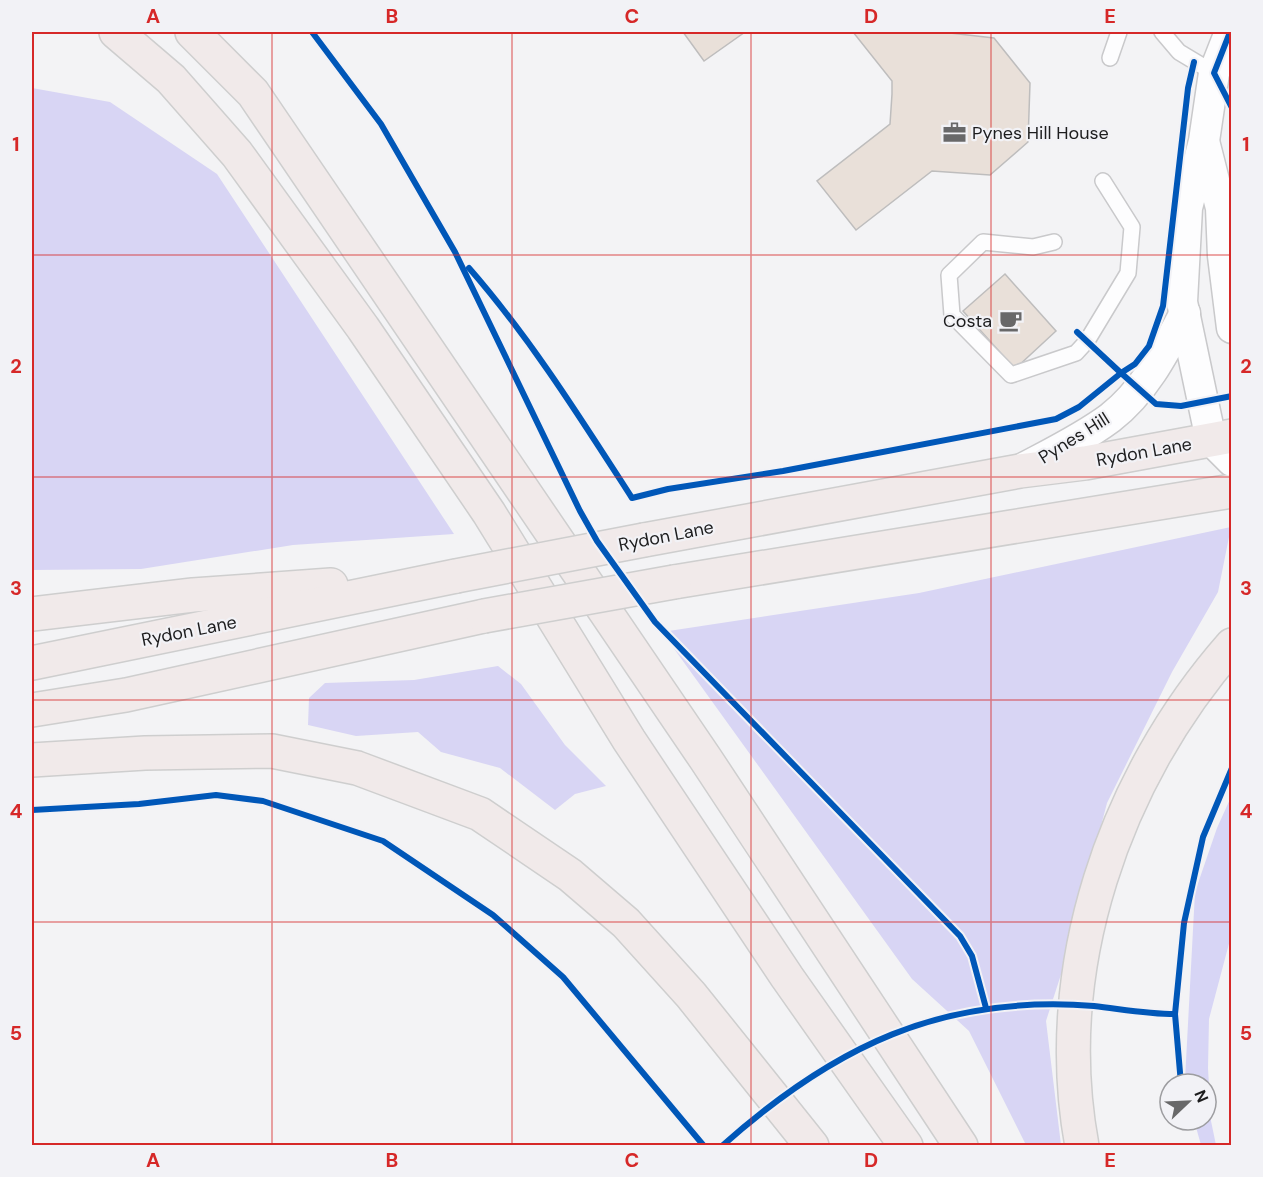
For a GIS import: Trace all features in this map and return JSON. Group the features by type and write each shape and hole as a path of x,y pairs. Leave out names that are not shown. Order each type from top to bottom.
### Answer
{"main road":[{"path":"116,32 171,79 237,154 363,328 489,513 629,740 787,977 906,1146"},
{"path":"192,32 253,93 705,758 961,1146"},
{"name":"Rydon Lane","path":"32,663 456,576 1020,471 1225,446"},
{"path":"32,710 126,695 484,616 674,582 1232,491"},
{"path":"32,614 194,596 456,576"},
{"path":"1082,1146 1076,1110 1072,1040 1088,932 1107,857 1132,798 1167,730 1198,683 1232,645"},
{"path":"32,760 145,753 272,751 357,768 428,792 480,814 570,875 626,923 690,995 812,1146"}],"street":[{"name":"Pynes Hill","path":"1225,446 1185,313 1183,262 1187,208 1204,141 1214,74 1230,32"},
{"name":"Pynes Hill","path":"1204,141 1221,208 1232,328"},
{"name":"Pynes Hill","path":"1020,471 1085,435 1112,417 1138,390 1161,359 1185,313"}],"lane":[{"path":"1110,58 1119,32"},
{"path":"1162,32 1179,52 1214,74"},
{"path":"1054,242 1033,247 983,242 949,275 952,315 1011,375 1076,353 1087,341 1128,273 1132,227 1103,181"}],"shaded area":[{"path":"32,88 110,102 217,174 454,534 293,545 141,569 32,570"},
{"path":"1231,527 1218,592 1172,672 1107,803 1066,959 1046,1021 1061,1145 1026,1145 969,1031 912,979 662,632 919,593"},
{"path":"498,666 521,684 565,745 606,786 575,794 555,810 500,768 441,752 418,732 356,736 308,725 309,698 325,683 414,680"},
{"path":"1231,797 1231,936 1209,1019 1208,1072 1185,1072 1195,892 1217,828"},
{"path":"1197,1132 1213,1132 1216,1145 1201,1145"}],"building":[{"path":"683,32 745,32 704,61"},
{"name":"Pynes Hill House","path":"853,32 941,32 994,38 1030,83 1028,142 990,175 932,171 856,230 817,181 890,124 892,81"},
{"name":"Costa","path":"1005,274 1056,331 1015,369 963,311"}],"cycle path":[{"path":"312,32 381,124 455,252 580,511 597,541 655,622 960,936 972,956 986,1008"},
{"path":"1230,32 1214,73 1232,108"},
{"path":"1077,332 1121,373 1135,364 1149,346 1163,306 1188,88 1194,62"},
{"path":"469,268 534,351 632,498 668,489 783,471 1056,419 1079,407 1121,373 1156,404 1181,406 1232,396"},
{"path":"1180,1072 1175,1014 1184,923 1203,837 1232,768"},
{"path":"32,810 139,804 216,795 263,801 383,841 493,915 563,977 704,1146"},
{"path":"722,1146 805,1081 848,1055 892,1034 938,1019 987,1009 1039,1005 1094,1006 1175,1014"}],"place":[{"name":"Pynes Hill House","path":"954,133"},
{"name":"Costa","path":"1010,321"}]}
